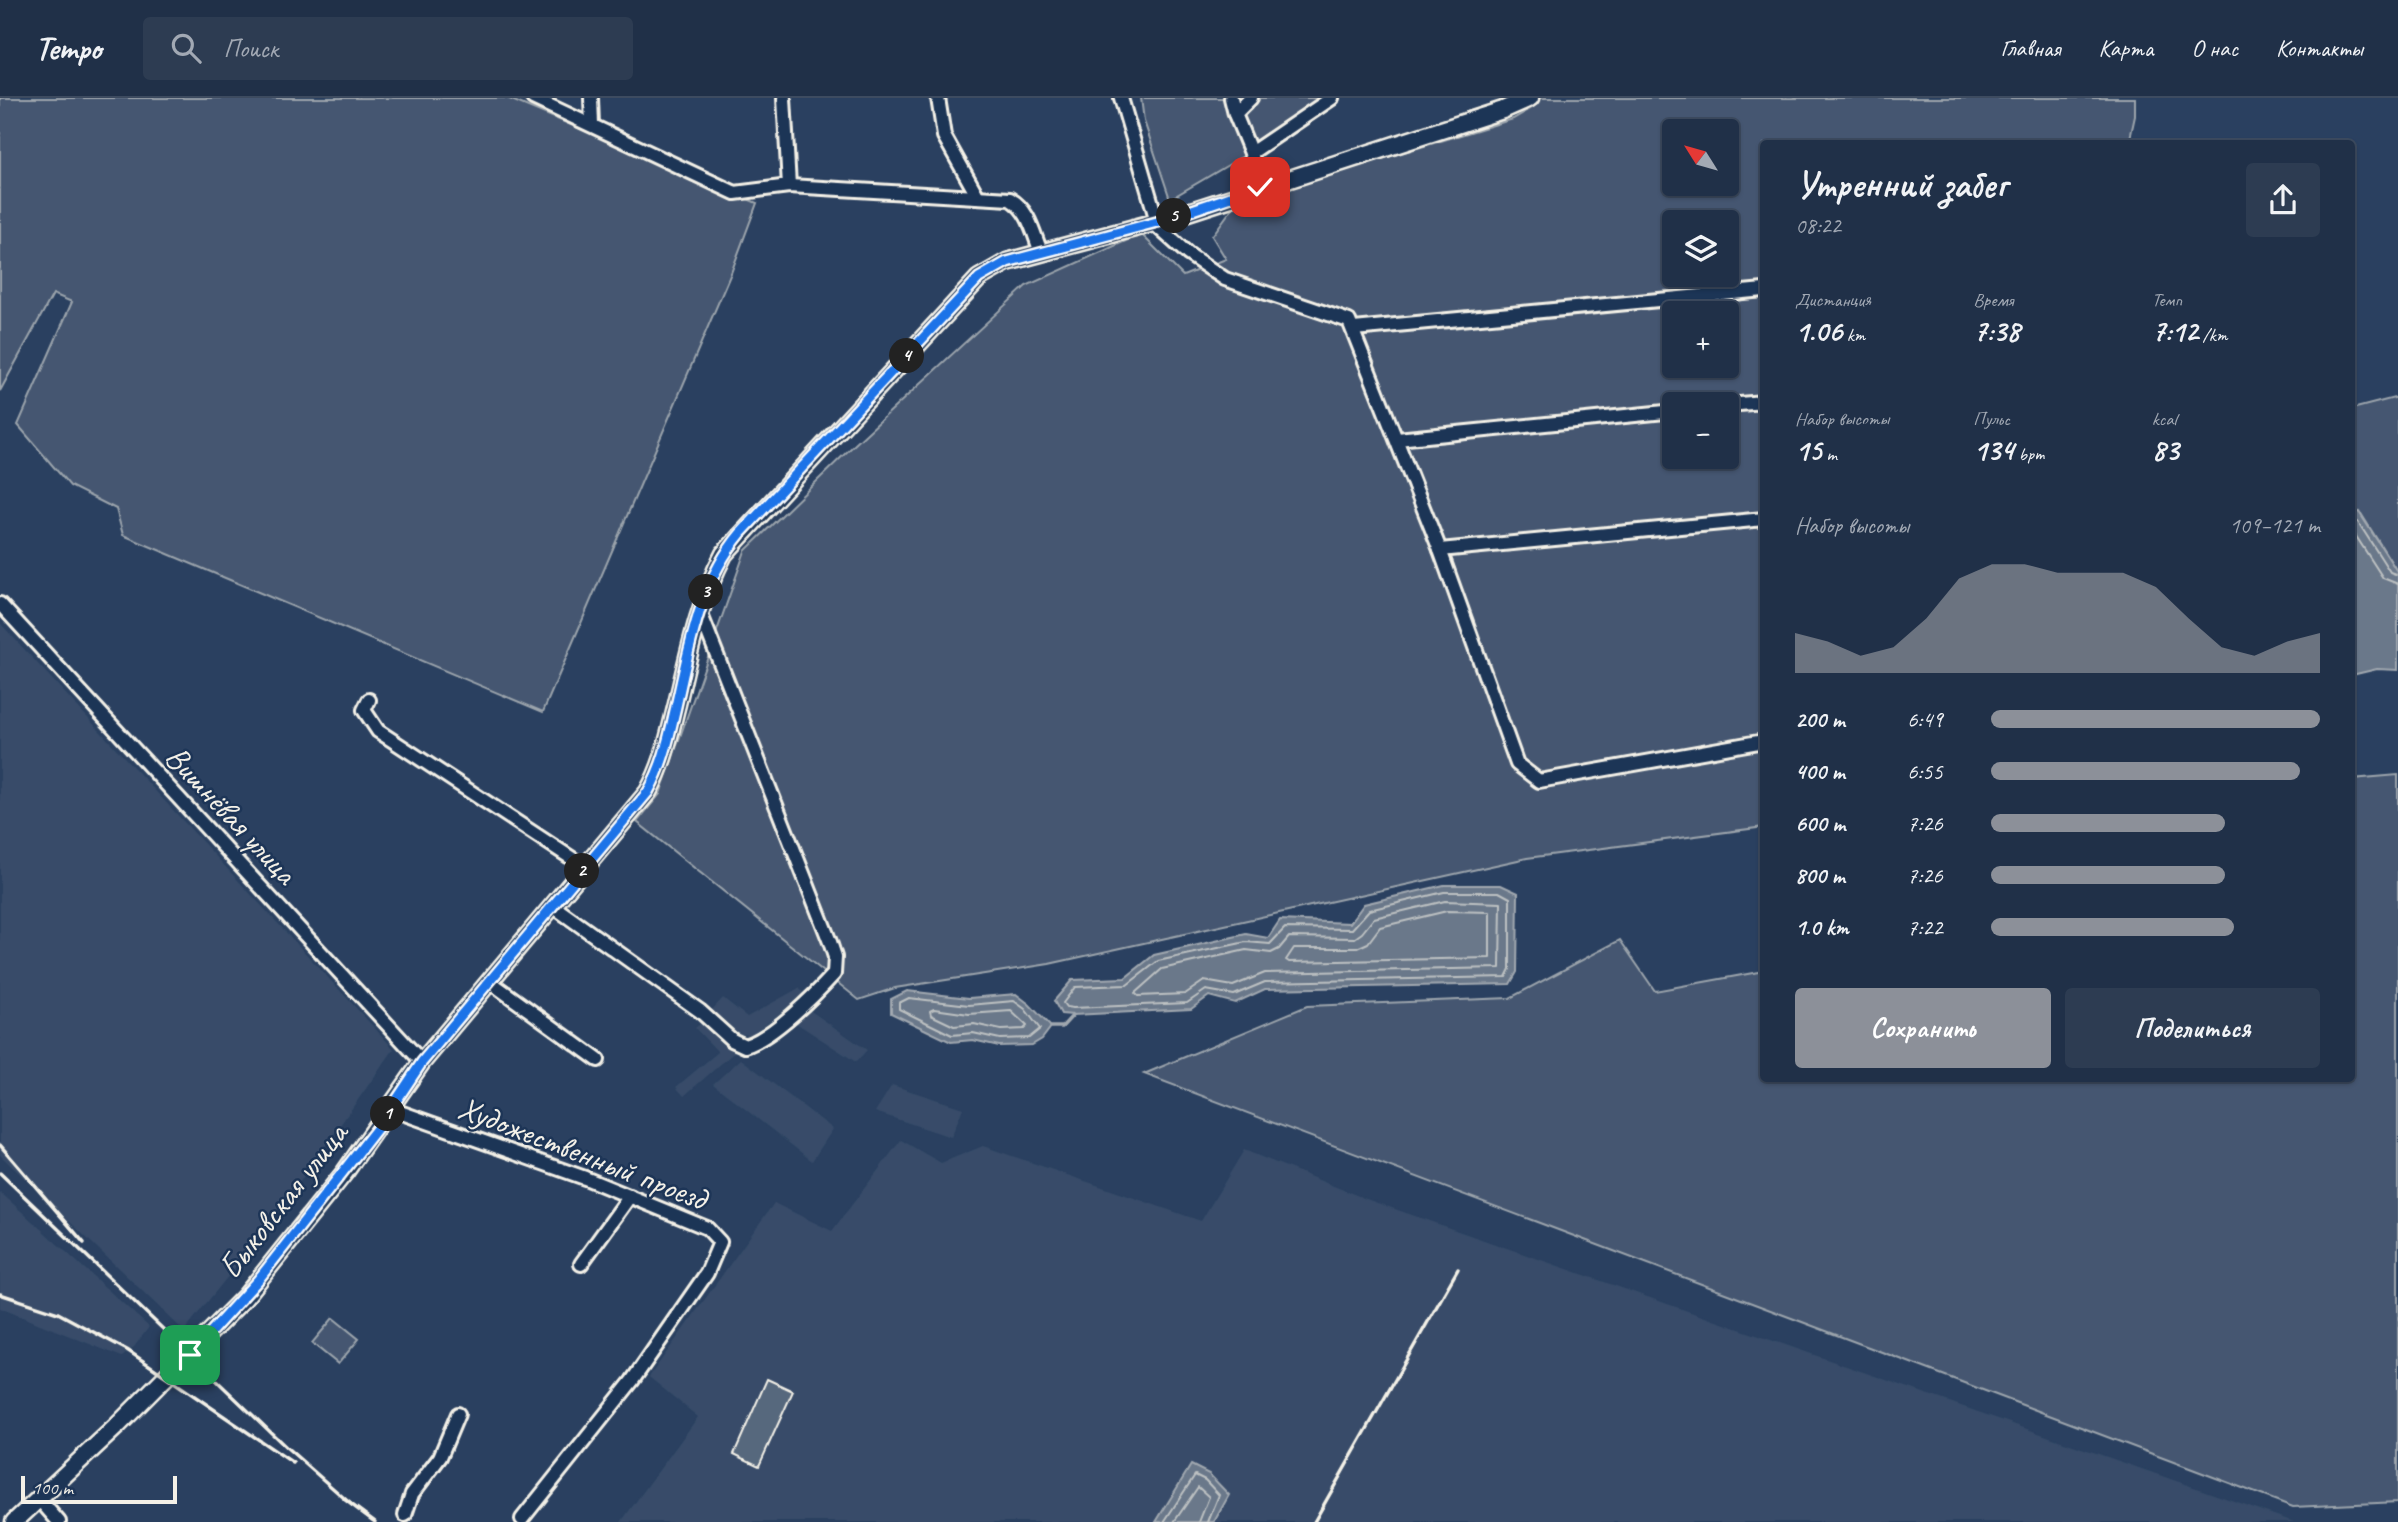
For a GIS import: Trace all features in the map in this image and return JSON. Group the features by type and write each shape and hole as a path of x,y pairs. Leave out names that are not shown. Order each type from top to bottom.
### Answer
{"street":[{"path":"533,98 735,193 789,186 1010,199 1021,205 1041,252"},
{"path":"591,98 592,125"},
{"path":"784,98 789,186"},
{"path":"938,98 944,136 978,197"},
{"path":"1121,98 1159,228 1188,254 1225,279 1349,321 1354,329 1440,550 1517,764 1539,780 1760,742"},
{"path":"1231,98 1260,187"},
{"path":"1235,114 1251,98"},
{"path":"1251,153 1332,98"},
{"name":"Быковская улица","path":"14,1522 175,1369 245,1297 391,1109 422,1062 648,792 664,756 700,612 712,576 724,554 979,278 1007,262 1157,222 1503,110 1530,98"},
{"path":"1354,329 1760,290"},
{"path":"1739,404 1760,402"},
{"path":"1397,439 1662,412"},
{"path":"1440,550 1760,519"},
{"name":"Вишнёвая улица","path":"0,604 422,1062"},
{"path":"552,906 700,1011 732,1040 745,1046 761,1040 834,974 835,957 830,942 700,612"},
{"path":"369,700 364,710 378,731 585,867"},
{"path":"489,981 598,1060"},
{"name":"Художественный проезд","path":"391,1109 630,1196 707,1228 720,1241 707,1273 632,1381 522,1519"},
{"path":"581,1264 630,1196"},
{"path":"405,1515 412,1494 440,1457 458,1414"},
{"path":"38,1498 59,1522"}],"shaded area":[{"path":"0,98 507,98 757,203 731,273 543,712 123,535 116,509 70,486 18,425 72,302 53,294 0,391"},
{"path":"1141,98 1331,98 1298,124 1170,199 1144,121"},
{"path":"1540,98 2135,98 2135,116 2130,140 1760,140 1760,828 1527,858 1049,964 895,988 859,1000 637,822 660,794 745,551 854,445 1026,286 1141,234 1183,276 1226,259 1212,236 1236,203 1513,119 1532,108"},
{"path":"2398,397 2398,573 2360,512 2355,513 2355,408"},
{"path":"0,623 394,1049 270,1224 184,1331 0,1155"},
{"path":"2398,775 2398,1502 2293,1507 1144,1074 1307,1006 1510,998 1620,940 1655,991 1760,972 1760,1082 2355,1082 2355,779"},
{"path":"799,988 805,995 751,1035 739,1034 711,1011 723,998 747,1017"},
{"path":"805,1007 867,1050 856,1062 790,1019"},
{"path":"705,1020 738,1049 684,1096 676,1087 718,1052 695,1028"},
{"path":"741,1059 833,1129 812,1161 713,1084"},
{"path":"892,1085 963,1108 951,1137 875,1112"},
{"path":"901,1140 941,1163 983,1146 1201,1221 1244,1150 1366,1199 2294,1522 621,1522 698,1417 649,1377 774,1203 832,1231"},
{"path":"0,1192 149,1327 134,1347 122,1357 0,1308"},
{"path":"333,1318 359,1339 338,1364 312,1343"}],"water":[{"path":"2359,512 2398,573 2398,670 2377,669 2355,674 2355,513"},
{"path":"1444,885 1501,885 1518,893 1517,972 1510,984 1265,989 1235,1003 1209,996 1191,1009 1073,1015 1061,1014 1054,1001 1072,980 1125,978 1154,955 1246,934 1268,938 1280,920 1350,923 1364,904"},
{"path":"907,991 969,998 1016,994 1051,1027 1042,1039 1032,1045 999,1046 973,1040 951,1042 891,1013 891,999"},
{"path":"1191,1465 1209,1474 1229,1495 1214,1522 1156,1522"}],"building":[{"path":"767,1379 793,1391 759,1466 734,1454"}],"waterway":[{"path":"1051,1027 1062,1027 1073,1015"}],"railway":[{"path":"0,1145 84,1243"},
{"path":"0,1173 286,1447 352,1505"},
{"path":"1314,1522 1458,1269"},
{"path":"0,1294 58,1313 127,1350 293,1463"},
{"path":"344,1499 375,1522"}],"route":[{"path":"190,1355 245,1297 345,1172 422,1062 648,792 664,756 694,630 712,576 724,554 741,533 979,278 1007,262 1157,222 1260,187"}]}
